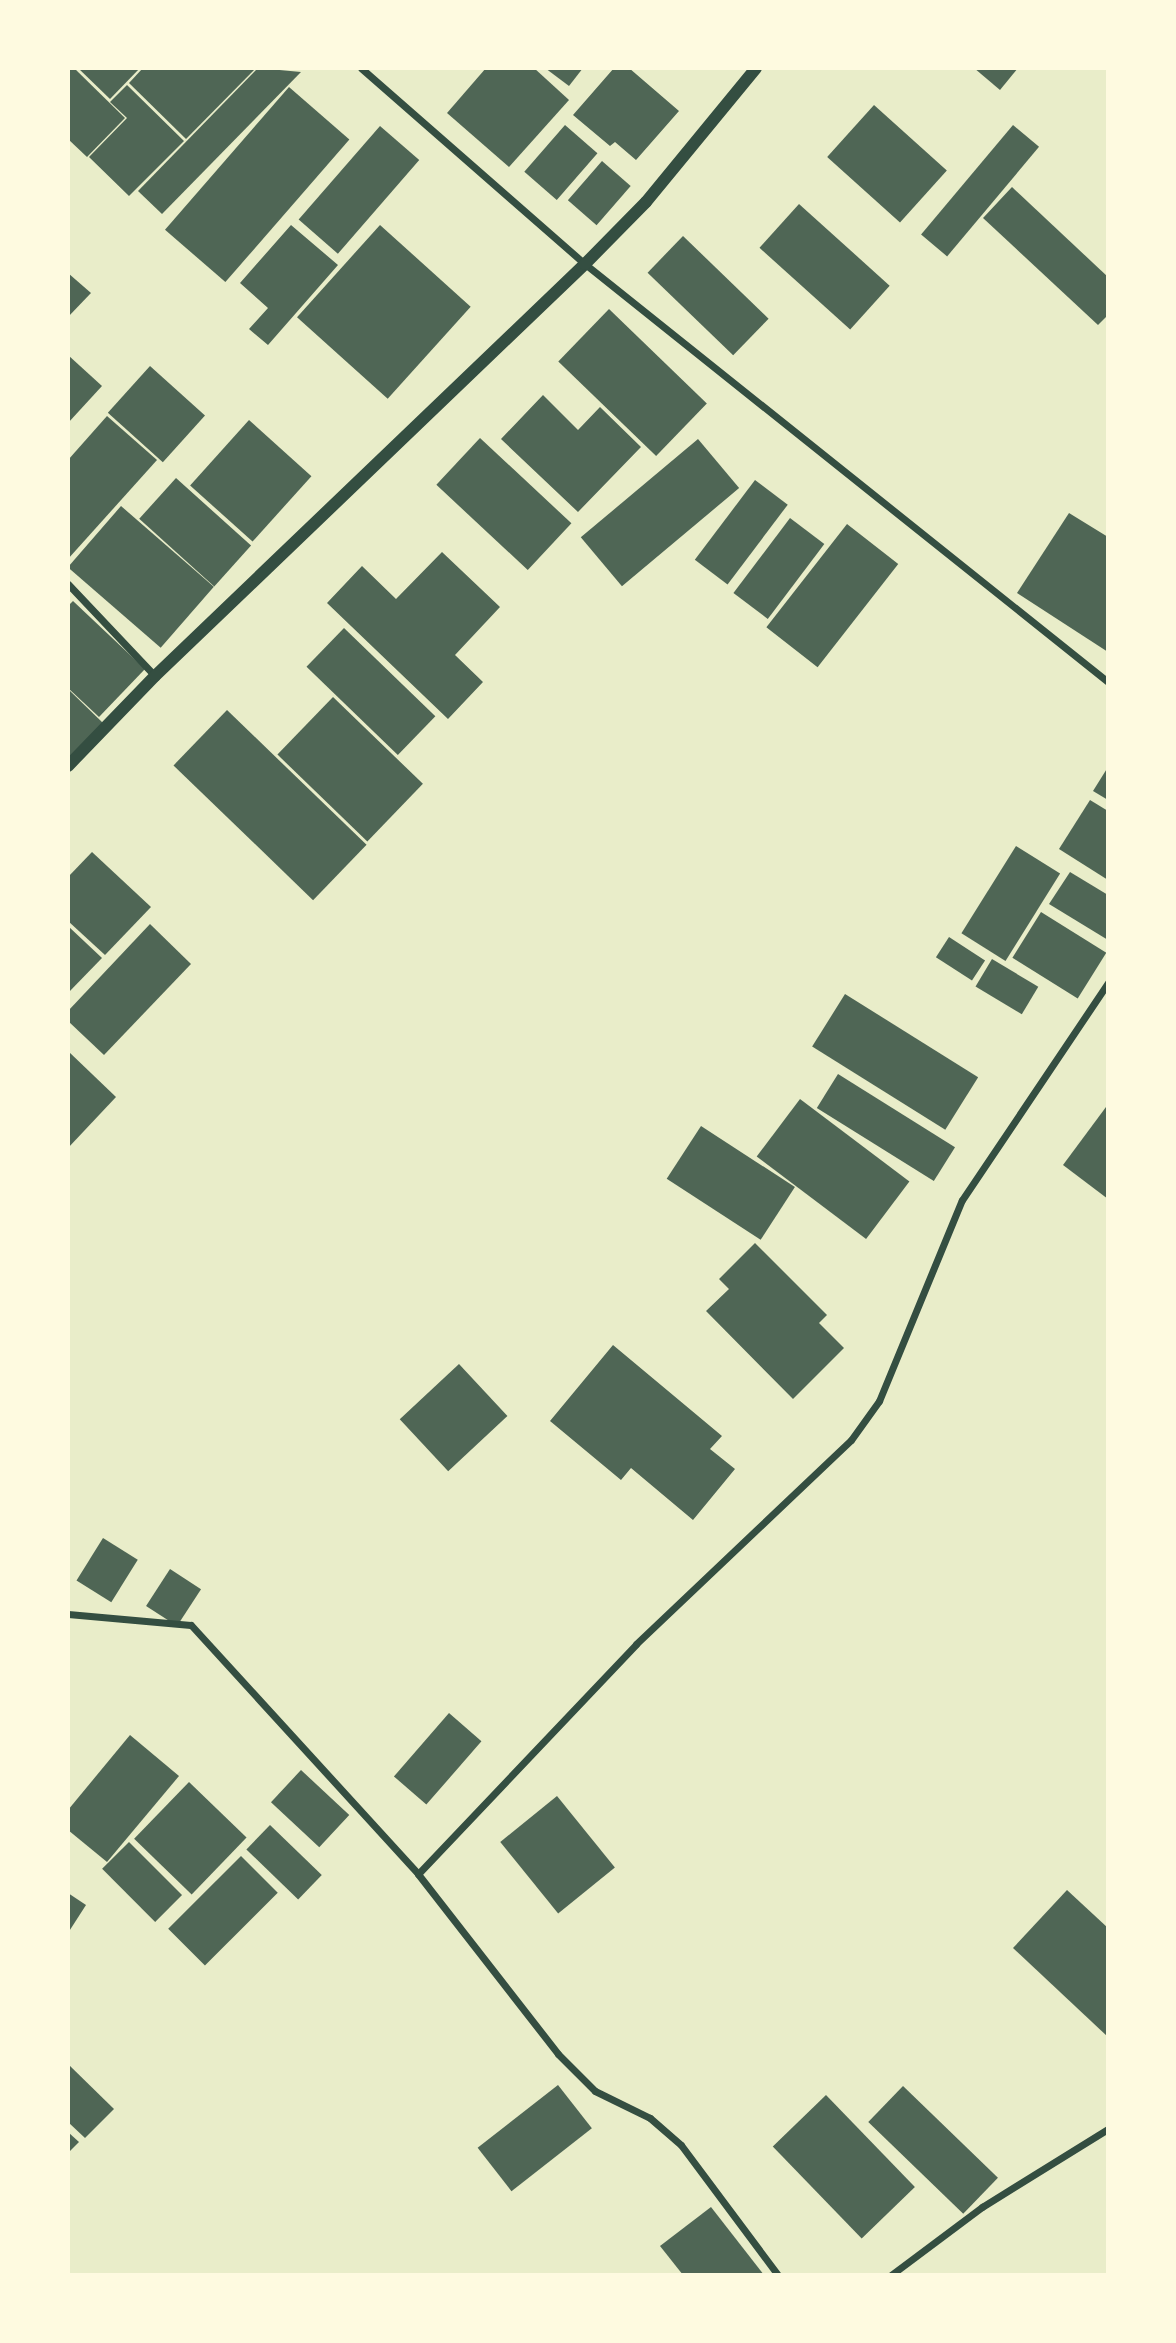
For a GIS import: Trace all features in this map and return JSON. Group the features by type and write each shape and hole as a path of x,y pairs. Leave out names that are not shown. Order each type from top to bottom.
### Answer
{"street":[{"path":"361,68 585,264 1108,682"},
{"path":"68,766 155,676 585,264 646,202 756,68"},
{"path":"68,584 155,676"},
{"path":"418,1874 636,1644 851,1440 879,1401 961,1200 1108,983"},
{"path":"68,1614 191,1625 418,1874 558,2054 594,2091 650,2118 681,2145 778,2275"},
{"path":"891,2275 982,2207 1108,2129"}],"building":[{"path":"68,68 74,68 125,118 87,157 68,139"},
{"path":"78,68 140,68 110,99"},
{"path":"143,68 256,68 186,139 129,83"},
{"path":"258,68 301,72 162,214 138,191"},
{"path":"486,68 534,68 569,100 509,167 447,113"},
{"path":"545,68 583,68 569,86"},
{"path":"614,68 629,68 679,111 636,160 615,142 610,146 573,115"},
{"path":"974,68 1018,68 1000,90"},
{"path":"127,85 184,141 129,196 89,157 127,118 110,102"},
{"path":"289,87 349,139 225,282 165,230"},
{"path":"874,105 947,171 900,223 827,157"},
{"path":"565,125 597,153 557,200 524,172"},
{"path":"1013,125 1039,147 947,256 921,235"},
{"path":"380,126 419,160 338,254 299,220"},
{"path":"602,161 631,186 597,225 568,200"},
{"path":"1012,187 1108,277 1108,315 1098,325 983,218"},
{"path":"799,204 890,286 850,329 760,248"},
{"path":"291,225 338,265 268,345 249,329 268,308 240,283"},
{"path":"380,225 471,307 388,399 297,317"},
{"path":"683,236 769,319 733,355 648,273"},
{"path":"68,273 91,293 68,317"},
{"path":"609,309 707,403 656,456 558,362"},
{"path":"68,355 102,386 68,423"},
{"path":"150,366 205,416 163,462 108,413"},
{"path":"543,395 578,430 600,407 641,447 578,512 501,439"},
{"path":"107,416 157,460 68,559 68,460"},
{"path":"249,420 311,476 253,542 190,485"},
{"path":"480,438 571,523 528,570 436,485"},
{"path":"698,439 739,488 622,586 581,537"},
{"path":"176,478 251,546 214,586 139,519"},
{"path":"755,480 788,505 728,585 695,560"},
{"path":"121,506 214,587 161,648 68,567"},
{"path":"1069,513 1108,537 1108,652 1017,593"},
{"path":"790,518 824,544 768,619 733,593"},
{"path":"847,524 898,564 818,667 766,627"},
{"path":"442,552 500,607 455,655 483,682 448,719 327,603 362,566 396,599"},
{"path":"73,601 145,669 99,717 68,688 68,606"},
{"path":"344,628 435,716 398,755 306,667"},
{"path":"68,689 104,724 68,761"},
{"path":"333,697 423,784 367,841 277,755"},
{"path":"227,710 367,845 313,900 174,765"},
{"path":"1108,767 1108,800 1093,791"},
{"path":"1090,800 1108,811 1108,880 1059,849"},
{"path":"1016,846 1060,874 1006,961 961,933"},
{"path":"92,852 151,907 105,955 68,921 68,877"},
{"path":"1070,872 1108,895 1108,940 1049,904"},
{"path":"1041,912 1106,953 1078,999 1012,958"},
{"path":"150,924 191,964 104,1055 68,1021 68,1011"},
{"path":"68,926 102,958 68,993"},
{"path":"949,937 985,960 972,981 936,957"},
{"path":"992,959 1038,987 1022,1014 976,986"},
{"path":"845,994 978,1077 945,1130 812,1047"},
{"path":"68,1051 116,1097 68,1148"},
{"path":"838,1074 955,1147 934,1181 817,1108"},
{"path":"800,1099 909,1181 866,1239 757,1157"},
{"path":"1106,1107 1108,1109 1108,1199 1063,1165"},
{"path":"701,1126 795,1187 761,1240 667,1179"},
{"path":"755,1243 827,1315 819,1323 844,1348 793,1399 706,1311 729,1289 719,1279"},
{"path":"613,1345 722,1436 710,1449 735,1469 693,1520 631,1468 621,1480 550,1421"},
{"path":"459,1364 507,1416 448,1471 400,1419"},
{"path":"103,1538 138,1560 111,1602 77,1580"},
{"path":"170,1569 201,1589 177,1626 146,1606"},
{"path":"449,1713 481,1741 426,1805 394,1776"},
{"path":"130,1735 179,1776 107,1862 68,1830 68,1810"},
{"path":"301,1770 349,1815 319,1847 271,1802"},
{"path":"189,1782 247,1838 192,1894 134,1839"},
{"path":"557,1796 615,1867 558,1913 500,1842"},
{"path":"270,1825 322,1875 298,1899 246,1849"},
{"path":"129,1842 182,1895 155,1922 102,1869"},
{"path":"241,1856 278,1893 205,1966 168,1929"},
{"path":"1067,1890 1108,1928 1108,2037 1013,1948"},
{"path":"68,1893 86,1905 68,1933"},
{"path":"68,2064 114,2109 85,2138 68,2122"},
{"path":"558,2085 592,2128 511,2191 478,2148"},
{"path":"903,2086 998,2178 963,2214 868,2122"},
{"path":"826,2095 915,2187 862,2238 773,2146"},
{"path":"68,2132 79,2142 68,2153"},
{"path":"711,2207 764,2275 683,2275 660,2246"}]}
